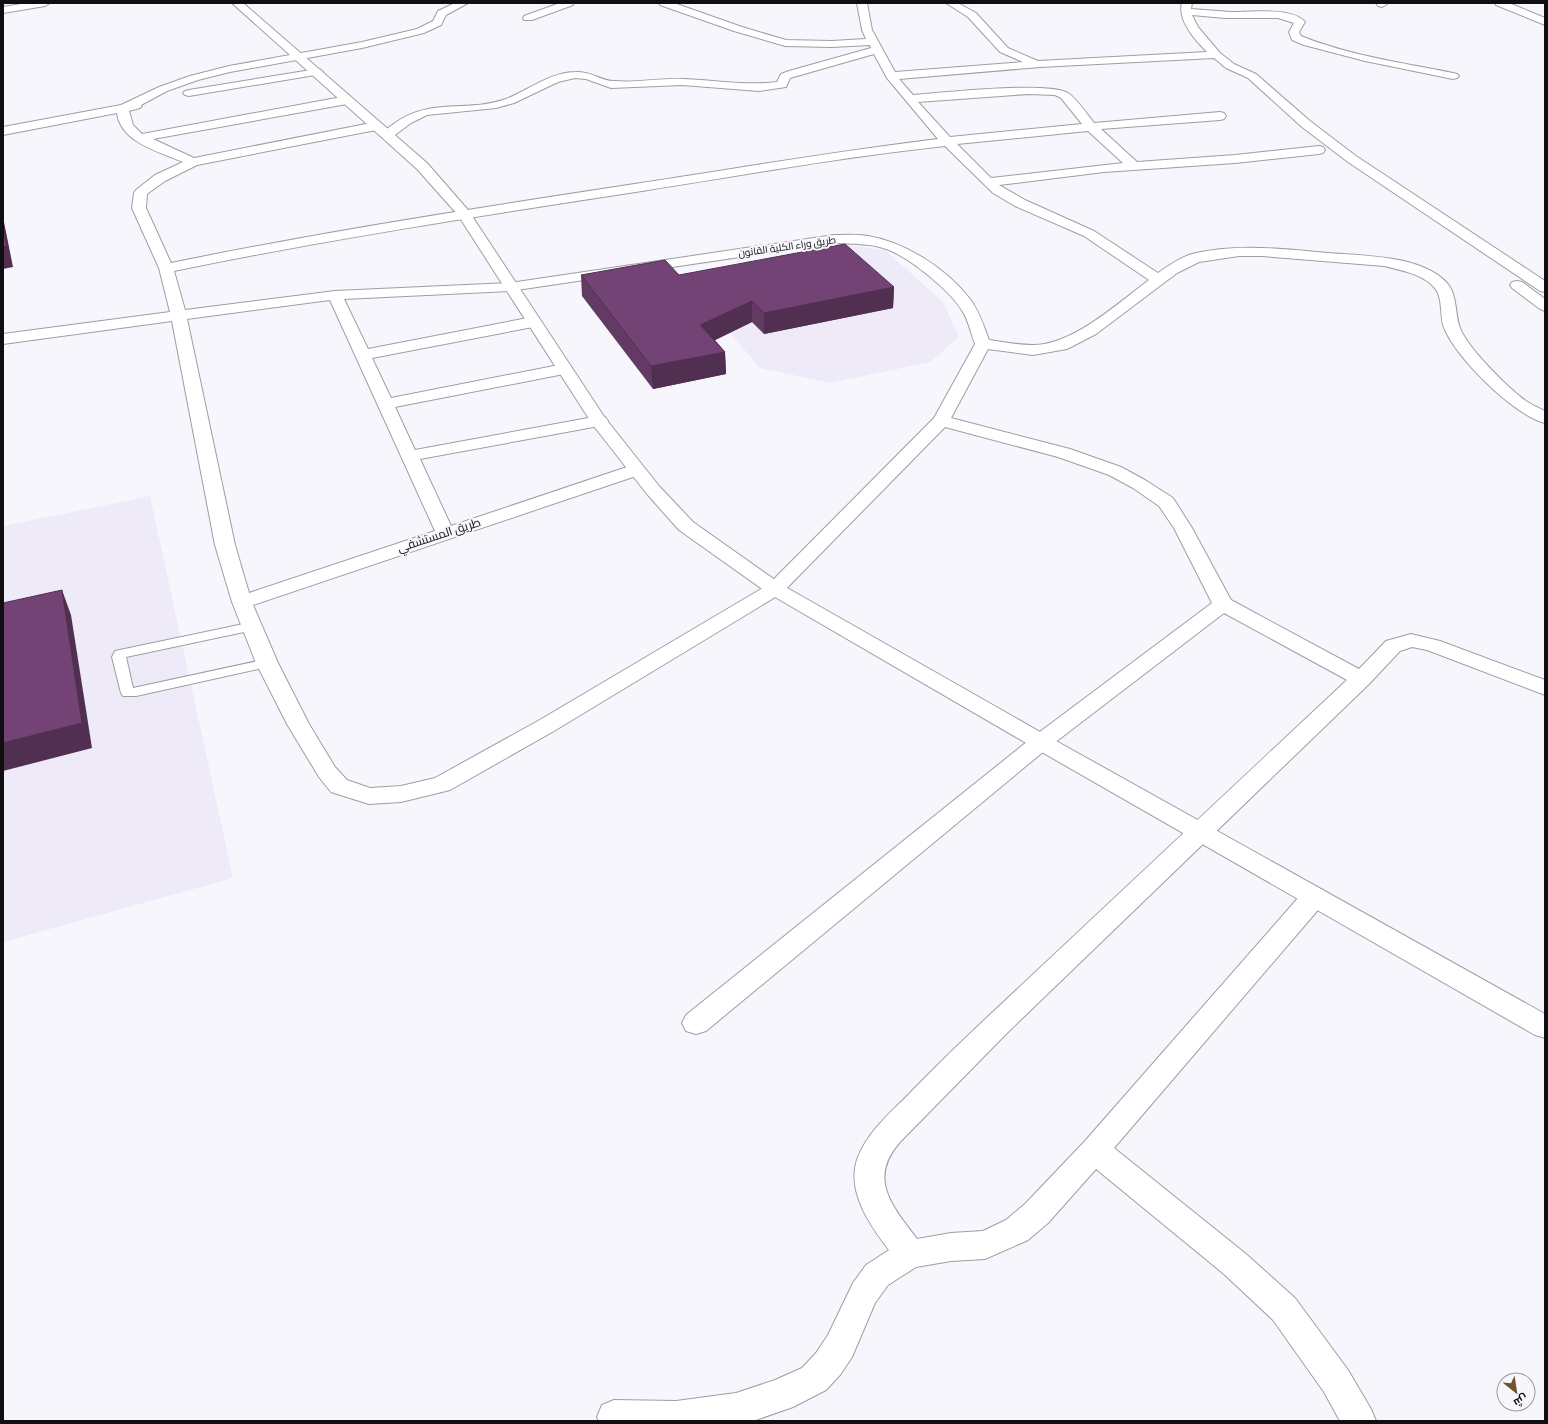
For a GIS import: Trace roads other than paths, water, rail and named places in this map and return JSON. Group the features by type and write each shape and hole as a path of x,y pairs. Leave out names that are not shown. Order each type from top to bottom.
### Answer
{"street":[{"path":"3,10 46,3"},
{"path":"236,3 422,166 463,213 510,288 599,421 636,470 686,526 775,589 1041,742 1545,1027"},
{"path":"123,109 163,89 194,78 229,69 362,45 420,31 437,23 442,13 463,3"},
{"path":"528,18 569,3"},
{"path":"664,3 738,29 786,43 874,46"},
{"path":"862,3 867,30 890,76 932,126 949,141 988,182 997,190 1012,199 1080,229 1129,259 1158,280"},
{"path":"951,3 972,15 1004,50 1040,64"},
{"path":"1500,3 1545,22"},
{"path":"1453,76 1365,58 1308,43 1296,38 1294,32 1300,22 1294,18 1282,15 1237,15 1186,7 1193,28 1205,44 1230,66 1252,76 1306,124 1352,159 1545,288"},
{"path":"874,46 785,76 782,85 773,87 742,88 703,82 611,85 588,76 565,76 555,79 510,101 492,106 429,111 420,113 381,130 193,162 160,178 141,193 139,208 166,268 179,317 214,498 225,545 242,602 267,663 298,724 327,772 340,786 369,796 401,794 442,784 546,726 775,589 940,421 983,344 1033,350 1061,346 1077,339 1172,270 1195,258 1239,252 1289,254 1384,262 1404,266 1426,274 1441,285 1446,295 1451,326 1464,348 1484,371 1520,404 1545,418"},
{"path":"890,76 1040,64 1216,55"},
{"path":"1230,66 1234,77 1245,87"},
{"path":"3,131 123,109 223,87 316,72"},
{"path":"910,99 1028,90 1057,92 1065,96 1090,126 1134,166"},
{"path":"140,138 347,100"},
{"path":"123,109 124,122 127,128 140,138 193,162"},
{"path":"166,268 463,213 826,157 949,141 1090,126 1220,116"},
{"path":"1287,124 1319,150 1381,193 1447,235 1545,306"},
{"path":"988,182 1134,166 1235,159 1319,150"},
{"path":"1447,235 1462,232"},
{"name":"طريق وراء الكلية القانون","path":"3,339 179,317 335,295 510,288 826,240 867,240 894,247 924,265 950,286 964,300 972,314 983,344"},
{"path":"335,295 445,533"},
{"path":"362,355 533,322"},
{"path":"386,404 564,369"},
{"path":"409,456 599,421"},
{"path":"940,421 1064,453 1115,471 1139,484 1166,502 1183,528 1223,604 1361,679"},
{"name":"طريق المستشفي","path":"242,602 636,470"},
{"path":"696,1023 1041,742 1223,604"},
{"path":"910,1254 886,1222 874,1200 869,1184 871,1161 883,1141 933,1087 1199,831 1361,679 1393,646 1411,640 1432,645 1545,688"},
{"path":"614,1417 676,1418 736,1410 781,1395 814,1379 828,1364 840,1346 864,1293 878,1274 910,1254 951,1247 985,1245 1017,1230 1037,1213 1096,1150 1314,897"},
{"path":"1096,1150 1235,1264 1284,1309 1336,1381 1359,1421"}],"lane":[{"path":"253,626 120,654 118,657 126,689 128,693 136,692 267,663"}]}
